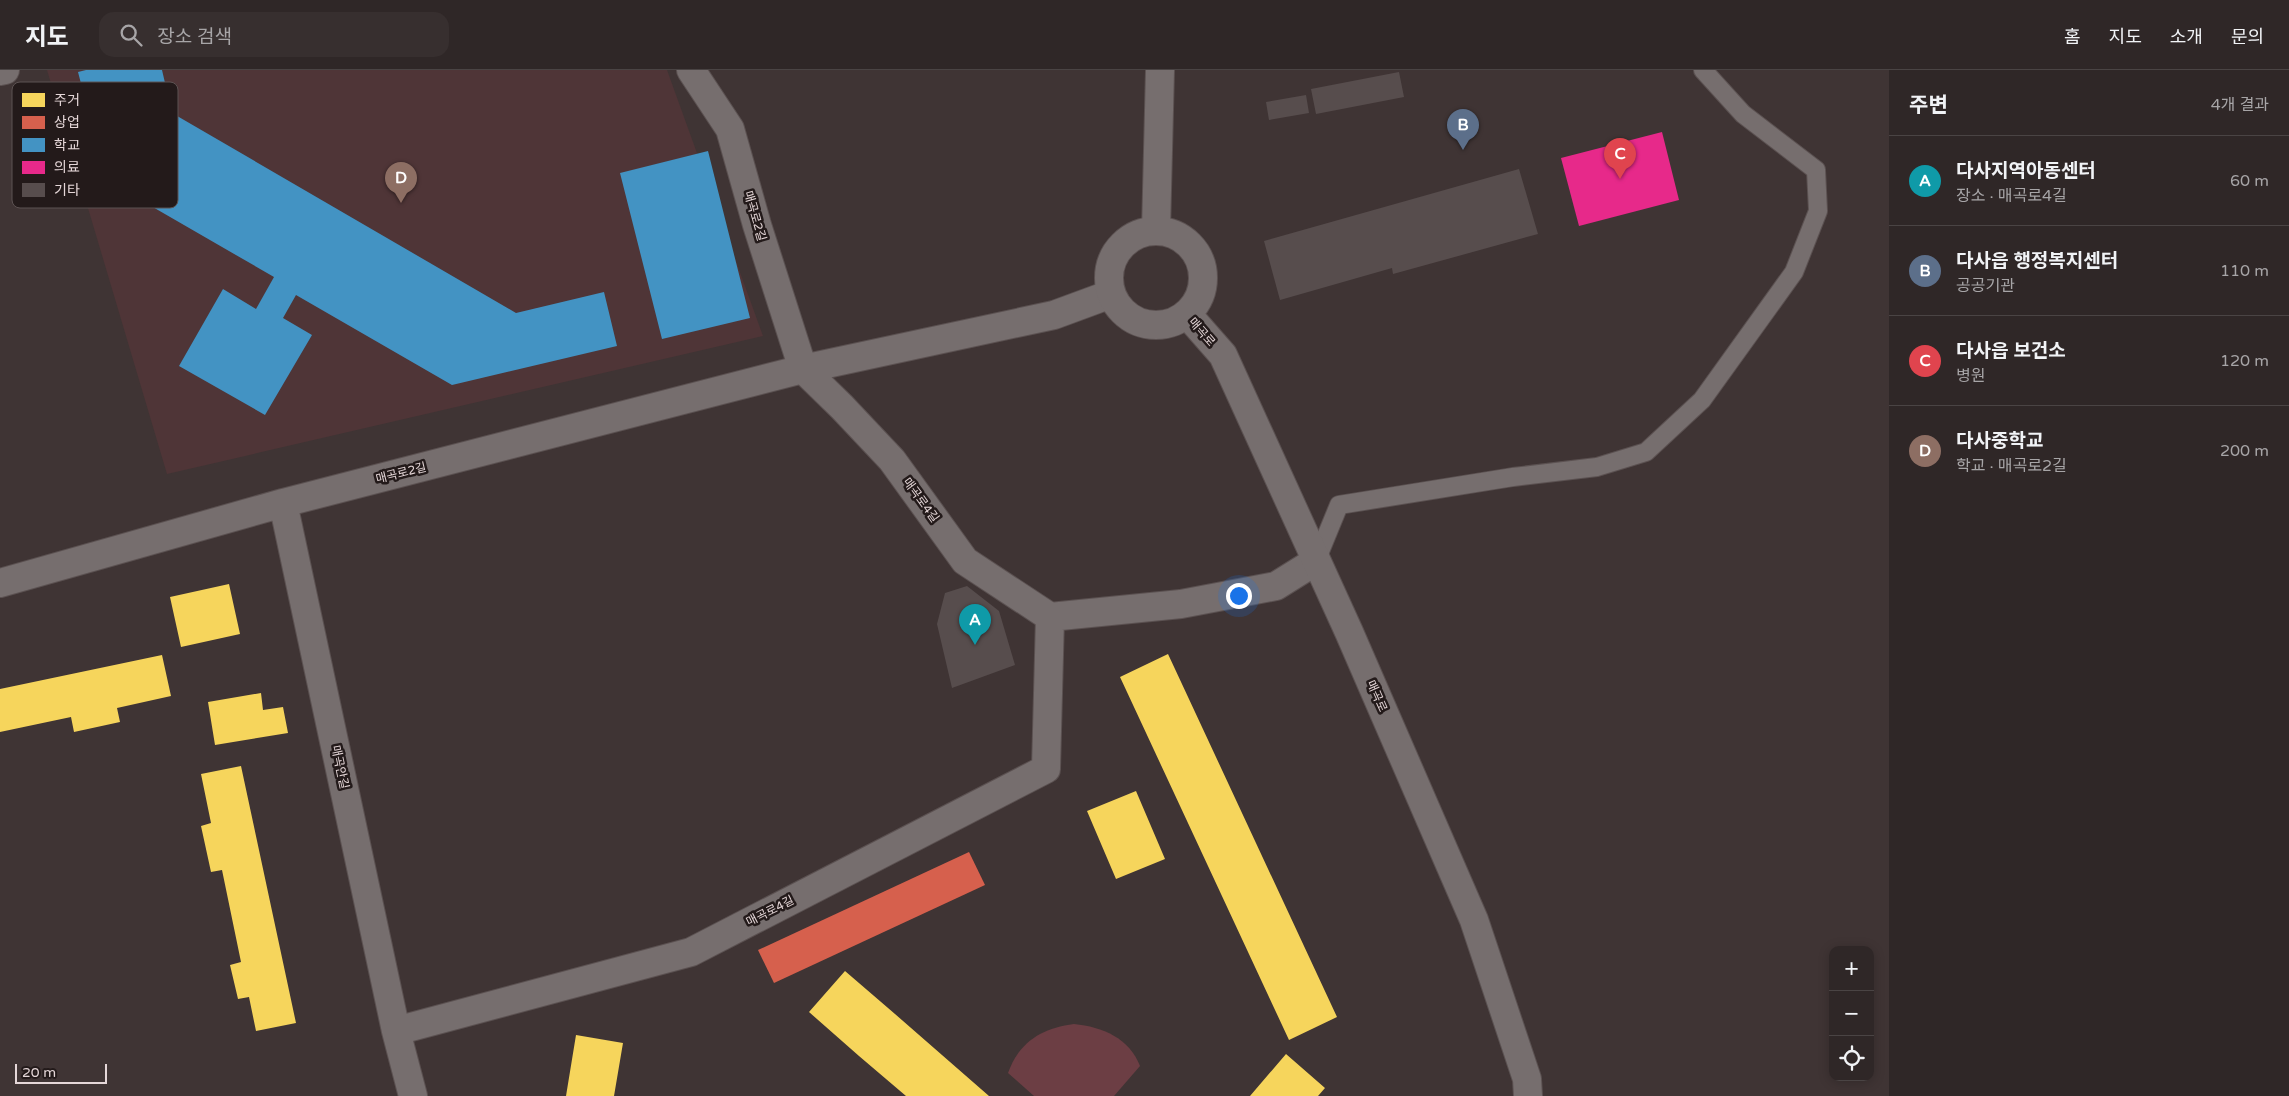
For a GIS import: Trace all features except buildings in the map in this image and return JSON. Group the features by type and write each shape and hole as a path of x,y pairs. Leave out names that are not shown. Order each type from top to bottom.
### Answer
{"street":[{"path":"0,71 5,70"},
{"name":"매곡로2길","path":"691,70 730,129 756,225 803,369"},
{"path":"1156,231 1160,70"},
{"path":"1156,231 1172,234 1186,242 1196,254 1202,270 1202,286 1197,301 1187,314 1172,322 1156,325 1142,323 1129,316 1118,306 1111,294 1109,279 1111,265 1117,251 1127,241 1140,234 1156,231"},
{"name":"매곡로2길","path":"0,583 283,503 803,369 1054,315 1111,294"},
{"name":"매곡로","path":"1187,314 1223,355 1474,920 1527,1079 1528,1096"},
{"name":"매곡로4길","path":"396,1031 690,952 1046,769 1050,617 965,561 892,460 803,369"},
{"name":"매곡안길","path":"283,503 396,1031"},
{"path":"1050,617 1181,604 1276,586 1316,561"},
{"path":"396,1031 413,1096"}],"lane":[{"path":"1316,561 1339,505 1513,477 1598,467 1646,452 1702,400 1794,272 1818,211 1816,170 1742,114 1703,70"}],"shaded area":[{"path":"47,70 667,70 763,336 167,474 88,208 178,208 178,82 51,82"},
{"path":"1074,1024 1105,1031 1122,1041 1135,1056 1140,1066 1114,1096 1034,1096 1008,1073 1018,1053 1033,1038 1042,1033"}],"place":[{"name":"다사읍 행정복지센터","path":"1463,150"},
{"name":"다사읍 보건소","path":"1620,179"},
{"name":"다사중학교","path":"401,203"},
{"name":"다사지역아동센터","path":"975,645"}]}
